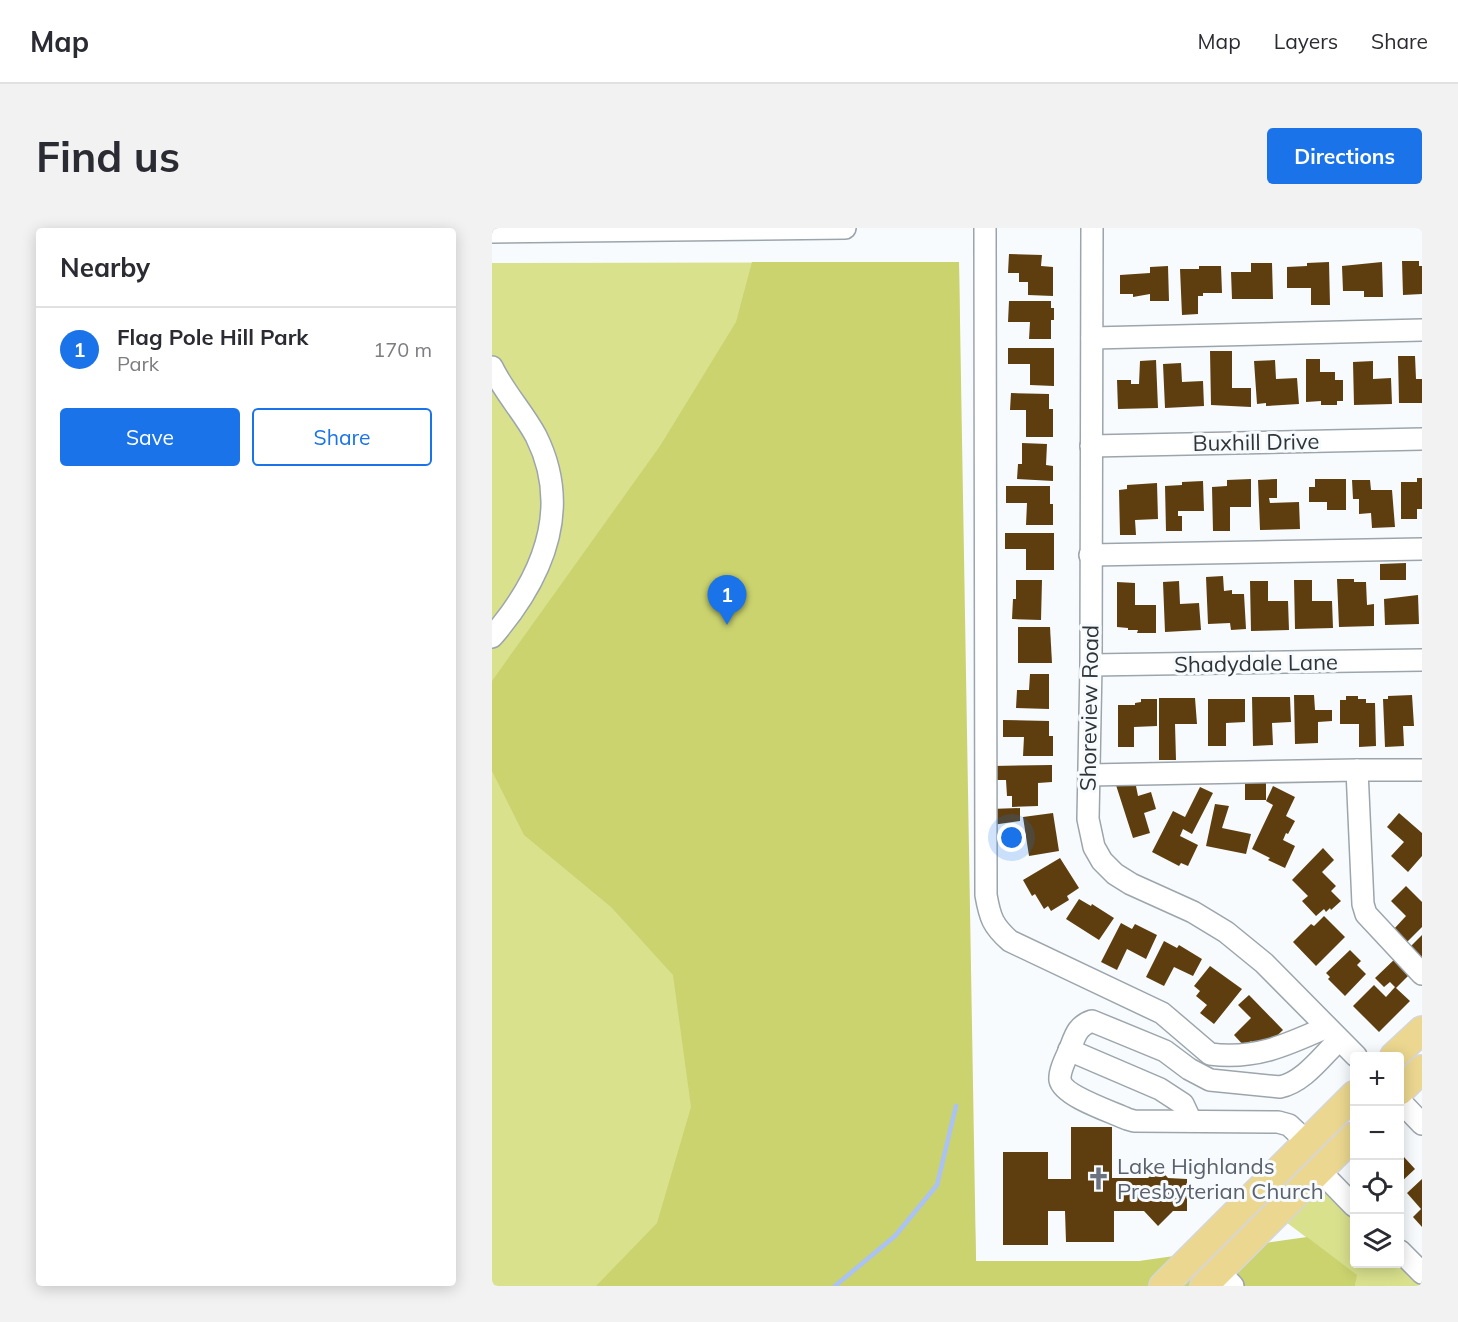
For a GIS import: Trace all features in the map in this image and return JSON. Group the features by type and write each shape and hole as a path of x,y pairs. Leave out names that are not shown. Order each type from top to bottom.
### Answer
{"main road":[{"path":"1398,1052 1422,1030"},
{"path":"1404,1087 1422,1069"},
{"path":"1163,1286 1350,1099"},
{"path":"1198,1251 1218,1281 1319,1170 1350,1140"}],"street":[{"path":"492,232 845,228"},
{"path":"985,228 986,895 989,914 997,928 1010,941 1162,1012 1210,1054 1261,1053 1333,1033"},
{"name":"Shoreview Road","path":"1092,228 1089,830 1094,847 1102,861 1131,885 1193,912 1226,932 1264,963 1352,1052"},
{"path":"1092,338 1422,330"},
{"path":"492,367 536,436 546,460 552,485 553,507 552,523 539,563 518,603 492,637"},
{"name":"Buxhill Drive","path":"1091,446 1422,439"},
{"path":"1090,555 1422,549"},
{"name":"Shadydale Lane","path":"1091,665 1422,660"},
{"path":"1357,770 1363,904 1366,914 1422,974"},
{"path":"1089,775 1422,770"},
{"path":"1307,1142 1289,1125 1278,1122 1134,1121 1070,1094 1060,1079 1080,1027 1092,1021 1165,1051 1210,1080 1280,1087 1299,1080 1333,1033"},
{"path":"1070,1050 1160,1089 1183,1104 1191,1121"},
{"path":"1278,1122 1280,1087"},
{"path":"1404,1105 1422,1124"},
{"path":"1319,1170 1350,1202"},
{"path":"1404,1255 1422,1273"}],"green space":[{"path":"752,262 959,262 976,1261 1139,1261 1307,1237 1357,1275 1355,1286 596,1286 657,1223 691,1107 673,975 611,907 524,835 492,771 492,681 660,446 736,322"},
{"path":"959,262 967,988 977,1286 492,1286 492,263"},
{"path":"1321,1181 1350,1206 1350,1268 1404,1266 1422,1277 1422,1286 1355,1286 1356,1275 1282,1219"}],"building":[{"path":"1009,254 1042,255 1041,266 1053,267 1053,296 1028,295 1028,282 1019,282 1019,273 1008,273"},
{"path":"1402,261 1419,261 1419,266 1422,266 1422,294 1403,295"},
{"path":"1329,262 1330,305 1311,305 1311,288 1287,288 1287,267"},
{"path":"1382,262 1383,297 1364,297 1364,291 1343,291 1342,266"},
{"path":"1251,263 1272,263 1273,299 1232,299 1231,272 1251,272"},
{"path":"1168,266 1169,301 1150,301 1150,294 1133,297 1133,294 1120,294 1120,275 1150,273 1150,267"},
{"path":"1199,266 1221,266 1222,293 1203,293 1203,296 1198,296 1198,314 1182,315 1180,269 1199,269"},
{"path":"1009,301 1051,301 1051,308 1054,308 1054,320 1051,320 1051,339 1029,339 1030,322 1008,322"},
{"path":"1008,348 1054,348 1054,386 1030,385 1030,364 1008,364"},
{"path":"1210,351 1232,351 1232,388 1251,388 1251,407 1211,405"},
{"path":"1398,356 1415,356 1416,379 1422,379 1422,403 1399,403"},
{"path":"1306,359 1320,359 1320,372 1335,372 1335,380 1343,380 1343,401 1337,401 1337,405 1321,405 1321,401 1306,402"},
{"path":"1156,360 1158,408 1118,409 1117,380 1131,380 1131,384 1139,384 1140,361"},
{"path":"1275,360 1276,379 1297,378 1299,404 1266,406 1266,403 1257,404 1254,361"},
{"path":"1373,361 1373,379 1391,378 1392,404 1354,405 1353,362"},
{"path":"1181,363 1182,382 1203,381 1204,406 1165,408 1163,364"},
{"path":"1011,393 1049,394 1049,409 1053,409 1053,437 1026,437 1026,410 1010,410"},
{"path":"1022,443 1047,444 1046,465 1053,466 1053,481 1017,479 1018,464 1022,464"},
{"path":"1417,478 1422,478 1422,509 1417,509 1417,519 1401,519 1401,482 1417,482"},
{"path":"1251,479 1251,507 1230,507 1230,531 1213,531 1212,487 1227,486 1227,480"},
{"path":"1277,479 1277,498 1269,498 1270,503 1299,502 1300,529 1260,530 1258,480"},
{"path":"1315,479 1346,479 1346,510 1327,510 1327,502 1309,502 1309,487 1315,487"},
{"path":"1352,480 1370,480 1371,490 1392,490 1395,527 1372,528 1371,513 1359,514 1359,499 1353,499"},
{"path":"1203,481 1204,511 1178,511 1178,516 1182,516 1182,531 1166,531 1165,486"},
{"path":"1157,483 1158,519 1135,520 1136,535 1120,535 1119,490 1127,489 1127,485"},
{"path":"1006,486 1050,486 1053,525 1026,525 1027,503 1006,503"},
{"path":"1005,533 1054,533 1054,570 1026,570 1026,549 1005,549"},
{"path":"1406,563 1406,580 1380,580 1380,564"},
{"path":"1223,576 1224,591 1232,590 1232,594 1244,594 1246,629 1231,630 1230,623 1208,624 1206,577"},
{"path":"1337,579 1366,582 1367,605 1374,604 1374,626 1339,627"},
{"path":"1016,580 1042,580 1041,620 1012,619 1013,599 1016,599"},
{"path":"1294,580 1312,580 1312,601 1332,601 1333,628 1295,629"},
{"path":"1179,581 1180,604 1199,603 1201,630 1165,632 1163,582"},
{"path":"1250,581 1268,581 1268,601 1288,601 1289,630 1251,631"},
{"path":"1117,582 1135,583 1135,605 1156,605 1156,633 1137,633 1138,630 1117,627"},
{"path":"1418,595 1419,624 1385,625 1384,599"},
{"path":"1018,627 1050,627 1052,663 1018,663"},
{"path":"1030,674 1049,674 1049,709 1016,708 1017,690 1029,690"},
{"path":"1294,695 1314,695 1315,710 1332,710 1332,721 1318,722 1318,743 1295,744"},
{"path":"1412,695 1414,726 1403,726 1404,746 1385,747 1383,699 1388,699 1388,696"},
{"path":"1346,696 1358,696 1358,699 1366,699 1366,703 1375,703 1376,746 1359,747 1359,724 1340,724 1340,700 1346,700"},
{"path":"1252,697 1290,697 1291,722 1272,723 1273,745 1253,746"},
{"path":"1159,698 1195,698 1197,724 1175,724 1176,760 1159,760"},
{"path":"1141,699 1157,699 1157,726 1134,727 1134,747 1118,747 1118,705 1135,705 1141,702"},
{"path":"1208,699 1245,699 1245,722 1226,723 1226,746 1208,746"},
{"path":"1003,720 1049,721 1049,736 1053,736 1053,756 1023,756 1024,737 1003,737"},
{"path":"1052,765 1052,782 1038,783 1038,806 1012,807 1012,796 1007,796 1006,780 993,780 993,766"},
{"path":"1245,779 1266,779 1266,800 1245,800"},
{"path":"1135,781 1138,796 1151,792 1156,809 1144,813 1150,833 1133,838 1115,782"},
{"path":"1273,786 1295,797 1286,816 1295,821 1283,840 1295,846 1285,868 1252,849 1273,805 1266,801"},
{"path":"1200,787 1213,793 1192,834 1183,829 1180,836 1198,845 1188,866 1181,863 1179,866 1152,852 1173,811 1185,817"},
{"path":"1215,804 1229,806 1222,828 1251,834 1246,854 1206,846"},
{"path":"1020,808 1020,821 992,825 991,809"},
{"path":"1053,813 1059,851 1029,856 1023,817"},
{"path":"1399,813 1422,833 1422,856 1408,872 1391,856 1404,842 1387,827"},
{"path":"1323,848 1334,860 1322,872 1336,886 1331,891 1341,901 1331,910 1330,908 1326,912 1324,909 1316,916 1302,901 1308,896 1292,880"},
{"path":"1060,858 1079,888 1067,896 1069,900 1051,911 1048,906 1044,909 1035,894 1032,896 1023,880"},
{"path":"1406,886 1422,902 1422,927 1406,943 1393,930 1406,916 1391,901"},
{"path":"1079,899 1091,906 1092,904 1114,918 1099,940 1066,919"},
{"path":"1324,916 1345,937 1316,966 1293,942 1311,924 1314,926"},
{"path":"1121,923 1132,929 1135,924 1157,935 1146,959 1127,949 1117,970 1101,962"},
{"path":"1422,935 1422,966 1407,950"},
{"path":"1164,941 1177,948 1179,945 1202,959 1193,976 1174,967 1164,986 1146,977"},
{"path":"1350,950 1361,961 1357,965 1366,974 1345,996 1328,979 1330,977 1326,973"},
{"path":"1397,957 1412,972 1396,988 1410,1001 1379,1032 1353,1006 1374,985 1386,997 1395,987 1390,982 1384,987 1375,978"},
{"path":"1210,966 1242,989 1214,1024 1200,1013 1207,1005 1196,996 1200,991 1194,986"},
{"path":"1249,995 1283,1030 1265,1047 1257,1047 1251,1041 1245,1047 1234,1035 1251,1018 1238,1005"},
{"path":"1071,1127 1112,1127 1112,1178 1148,1178 1159,1168 1168,1178 1187,1179 1187,1211 1173,1211 1158,1226 1144,1211 1114,1211 1114,1242 1066,1242 1065,1211 1048,1211 1048,1245 1003,1245 1003,1152 1048,1152 1048,1179 1071,1179"},
{"path":"1404,1157 1415,1169 1404,1179"},
{"path":"1422,1179 1422,1227 1413,1217 1421,1209 1407,1193"}],"waterway":[{"path":"835,1286 895,1236 937,1185 956,1106"}],"place":[{"name":"Flag Pole Hill Park","path":"727,625"},
{"name":"Lake Highlands Presbyterian Church","path":"1099,1179"}]}
